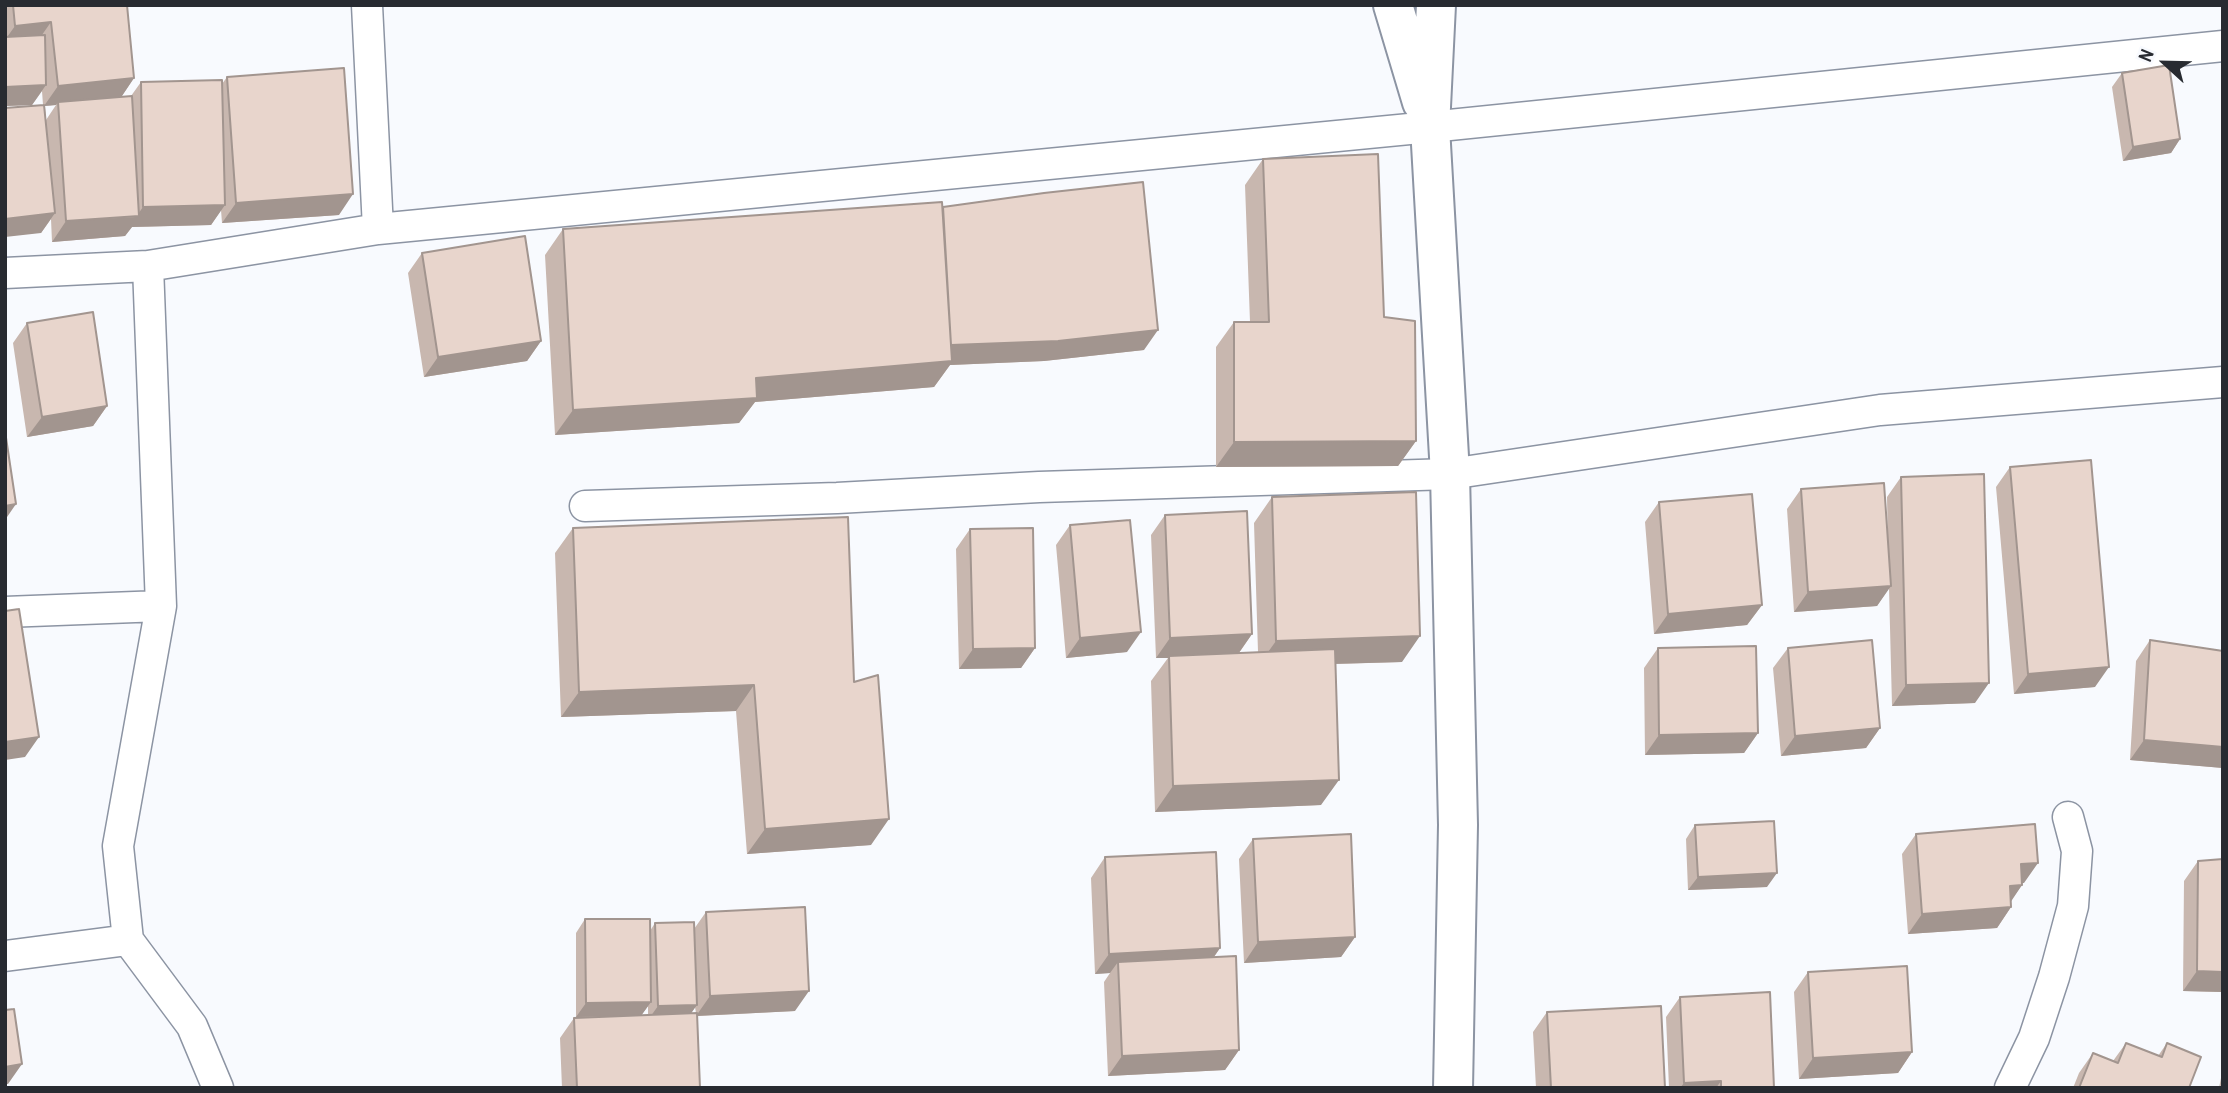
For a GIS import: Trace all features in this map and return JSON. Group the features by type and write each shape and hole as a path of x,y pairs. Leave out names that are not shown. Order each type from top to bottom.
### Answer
{"street":[{"path":"367,5 378,229"},
{"path":"1393,5 1430,127"},
{"path":"1436,5 1430,127 1450,474 1458,825 1453,1088"},
{"path":"5,273 148,266 378,229 1430,127 2223,46"},
{"path":"148,266 161,606 118,846 128,940 192,1026 218,1088"},
{"path":"585,506 1450,474 1880,410 2223,382"},
{"path":"5,612 161,606"},
{"path":"2011,1088 2034,1038 2073,906 2077,851 2068,817"},
{"path":"5,956 128,940"}],"building":[{"path":"13,5 127,5 134,78 58,86 51,22 15,26"},
{"path":"45,35 46,85 5,87 5,37"},
{"path":"2169,65 2180,139 2133,147 2122,73"},
{"path":"344,68 353,194 236,203 227,77"},
{"path":"222,80 225,205 143,207 141,82"},
{"path":"132,96 139,216 66,221 58,102"},
{"path":"44,105 55,213 5,219 5,108"},
{"path":"1378,154 1384,317 1415,321 1416,441 1234,442 1234,322 1269,322 1263,159"},
{"path":"1143,182 1158,330 1058,341 951,345 943,207"},
{"path":"942,202 952,361 756,378 757,398 573,410 563,229"},
{"path":"525,236 541,341 438,357 422,253"},
{"path":"93,312 107,406 42,417 27,323"},
{"path":"5,431 16,504 5,506"},
{"path":"2091,460 2109,667 2028,674 2010,467"},
{"path":"1984,474 1989,683 1906,685 1901,477"},
{"path":"1884,483 1891,586 1808,592 1801,489"},
{"path":"1416,492 1420,636 1276,641 1272,497"},
{"path":"1752,494 1762,605 1668,614 1659,502"},
{"path":"1247,511 1252,634 1170,638 1165,515"},
{"path":"848,517 854,682 878,675 889,819 765,829 754,685 579,692 573,528"},
{"path":"1130,520 1141,632 1080,638 1070,525"},
{"path":"1033,528 1035,648 973,649 970,529"},
{"path":"19,609 39,737 5,742 5,611"},
{"path":"1872,640 1880,728 1795,736 1788,648"},
{"path":"2150,640 2223,651 2223,747 2144,740"},
{"path":"1756,646 1758,733 1659,735 1658,648"},
{"path":"1335,649 1339,780 1173,786 1169,656"},
{"path":"1774,821 1777,873 1698,877 1695,825"},
{"path":"2035,824 2038,863 2021,864 2022,885 2010,886 2011,907 1922,914 1916,834"},
{"path":"1351,834 1355,937 1258,942 1253,839"},
{"path":"1216,852 1220,948 1109,954 1105,857"},
{"path":"2223,859 2223,972 2197,971 2198,861"},
{"path":"805,907 809,991 710,996 706,912"},
{"path":"585,919 650,919 651,1002 586,1003"},
{"path":"694,922 697,1005 658,1006 655,923"},
{"path":"1236,956 1239,1050 1122,1056 1118,962"},
{"path":"1907,966 1912,1052 1813,1058 1808,972"},
{"path":"1770,992 1774,1088 1721,1088 1721,1081 1684,1083 1680,997"},
{"path":"1661,1006 1665,1088 1551,1088 1547,1012"},
{"path":"14,1009 22,1064 5,1067 5,1010"},
{"path":"697,1013 700,1088 577,1088 574,1018"},
{"path":"2126,1043 2162,1057 2167,1043 2201,1057 2189,1088 2079,1088 2093,1053 2118,1063"}]}
